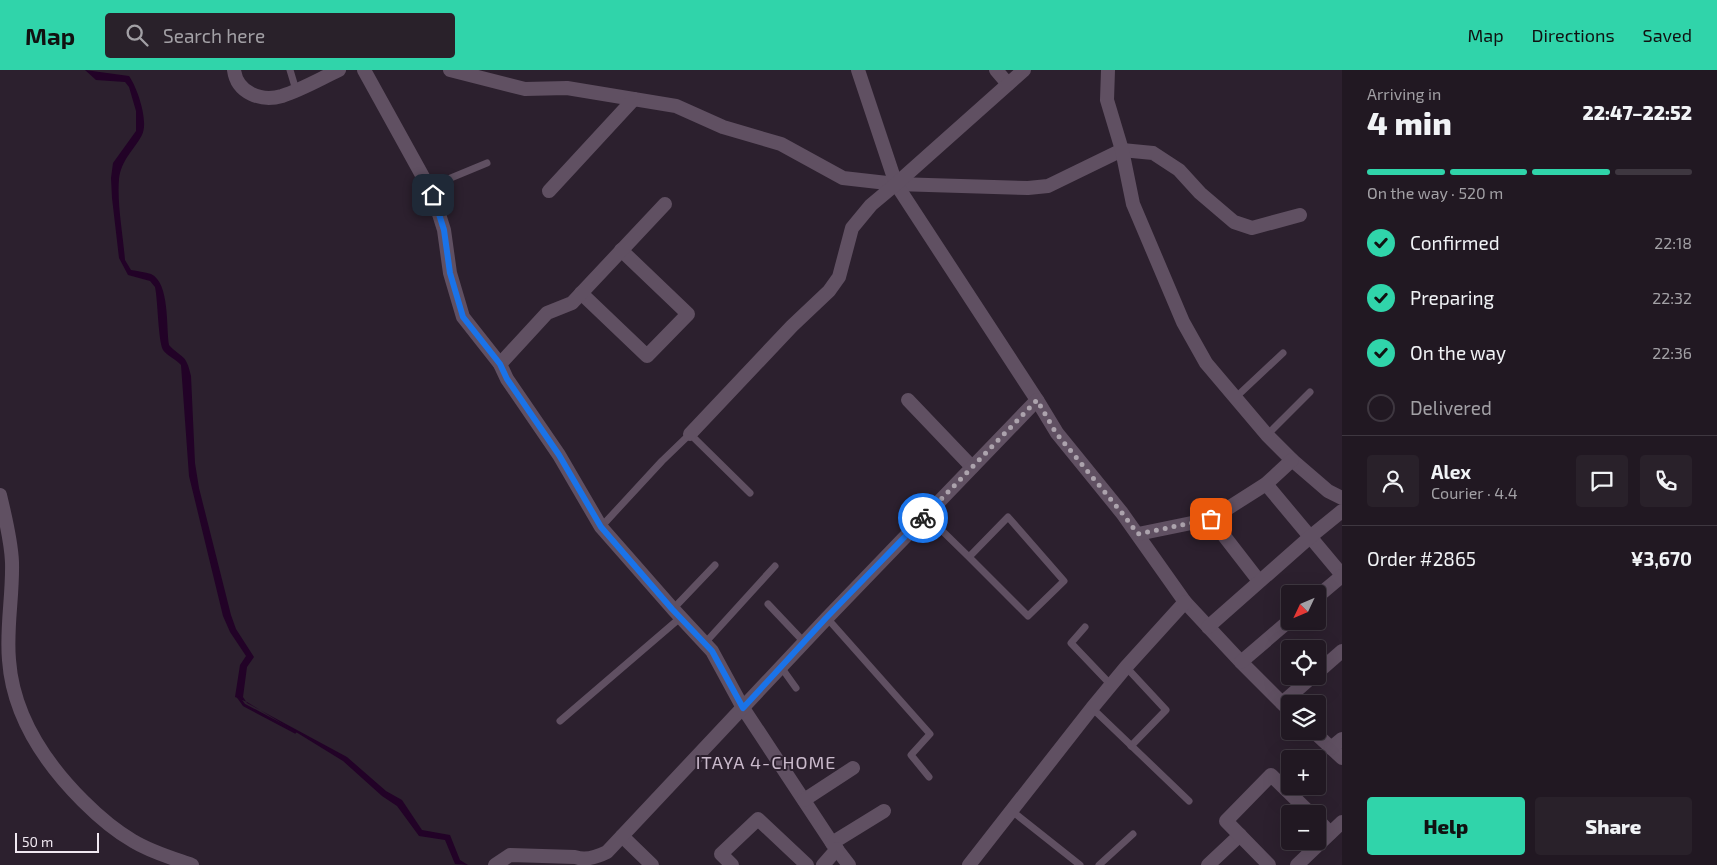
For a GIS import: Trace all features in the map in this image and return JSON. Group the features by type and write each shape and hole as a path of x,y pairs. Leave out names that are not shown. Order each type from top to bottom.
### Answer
{"street":[{"path":"234,70 240,87 248,93 258,96 280,96 339,70"},
{"path":"364,70 433,195 444,230 450,273 463,317 500,364 507,379 559,455 601,527 712,651 743,708 849,865"},
{"path":"450,70 525,89 567,88 676,106 723,127 781,144 843,178 896,184 1028,188 1048,186 1122,150 1153,153 1179,170 1200,193 1234,222 1252,228 1300,215"},
{"path":"858,70 896,184 1037,400 1056,433 1122,513 1185,602 1281,702"},
{"path":"996,70 1008,84"},
{"path":"690,434 792,326 829,291 838,277 852,228 871,205 1024,70"},
{"path":"1108,70 1107,100 1122,150 1133,204 1183,322 1206,363 1267,435 1292,460 1328,491 1342,498"},
{"path":"549,191 634,99"},
{"path":"500,364 547,313 572,303 666,204"},
{"path":"580,293 647,356 688,314 621,250"},
{"path":"908,400 972,467"},
{"path":"495,865 510,854 596,858 607,852 826,618 1037,400"},
{"path":"1138,534 1211,519 1266,484 1292,460"},
{"path":"1266,484 1342,575 1326,589"},
{"path":"0,495 12,562 8,659 14,691 21,713 32,736 63,782 103,820 133,841 160,854 192,865"},
{"path":"1208,627 1342,511"},
{"path":"1211,519 1259,581"},
{"path":"969,865 1092,708 1185,602"},
{"path":"1241,662 1281,628"},
{"path":"1326,665 1342,651"},
{"path":"1296,695 1304,685"},
{"path":"1326,738 1337,744 1342,758"},
{"path":"804,800 853,768"},
{"path":"1269,865 1226,821 1271,775 1302,805"},
{"path":"823,865 835,846 884,811"},
{"path":"732,865 721,854 758,818 807,865"},
{"path":"1297,865 1342,822"},
{"path":"1326,829 1330,833"},
{"path":"1208,865 1240,835"},
{"path":"622,836 652,865"}],"lane":[{"path":"290,70 296,90"},
{"path":"428,187 487,163"},
{"path":"1235,398 1283,353"},
{"path":"1267,435 1310,392"},
{"path":"601,527 662,461 690,434 750,493"},
{"path":"926,515 1028,616 1064,581 1008,517 969,557"},
{"path":"560,721 676,613 714,565"},
{"path":"705,643 775,566"},
{"path":"768,604 804,642"},
{"path":"826,618 930,734 912,755 929,777"},
{"path":"1085,627 1072,643 1111,685"},
{"path":"781,667 796,688"},
{"path":"1126,667 1166,710 1131,746"},
{"path":"1092,708 1189,801"},
{"path":"1012,811 1080,865"},
{"path":"1098,865 1133,834"}],"shaded area":[{"path":"85,70 129,76 141,104 144,129 122,166 119,179 119,209 125,260 131,270 151,274 161,286 166,306 169,345 183,357 191,376 195,463 199,488 231,615 236,629 254,657 247,667 243,697 246,702 235,697 240,665 246,656 230,632 223,616 189,476 181,365 163,350 161,345 155,287 150,281 128,275 119,258 111,178 113,163 136,131 136,111 129,87 125,82 96,80"},
{"path":"260,710 347,757 386,791 402,800 422,830 450,835 460,860 468,865 455,864 445,840 419,836 397,806 382,796 343,761"}],"waterway":[{"path":"239,698 244,705 295,732"}],"way so far":[{"path":"923,518 1037,400 1056,433 1138,534 1211,519"}],"district":[{"name":"ITAYA 4-CHOME","path":"766,762"}],"route":[{"path":"433,195 444,230 450,273 463,317 500,364 507,379 559,455 601,527 672,609 712,651 743,708 826,618 923,518"}]}
